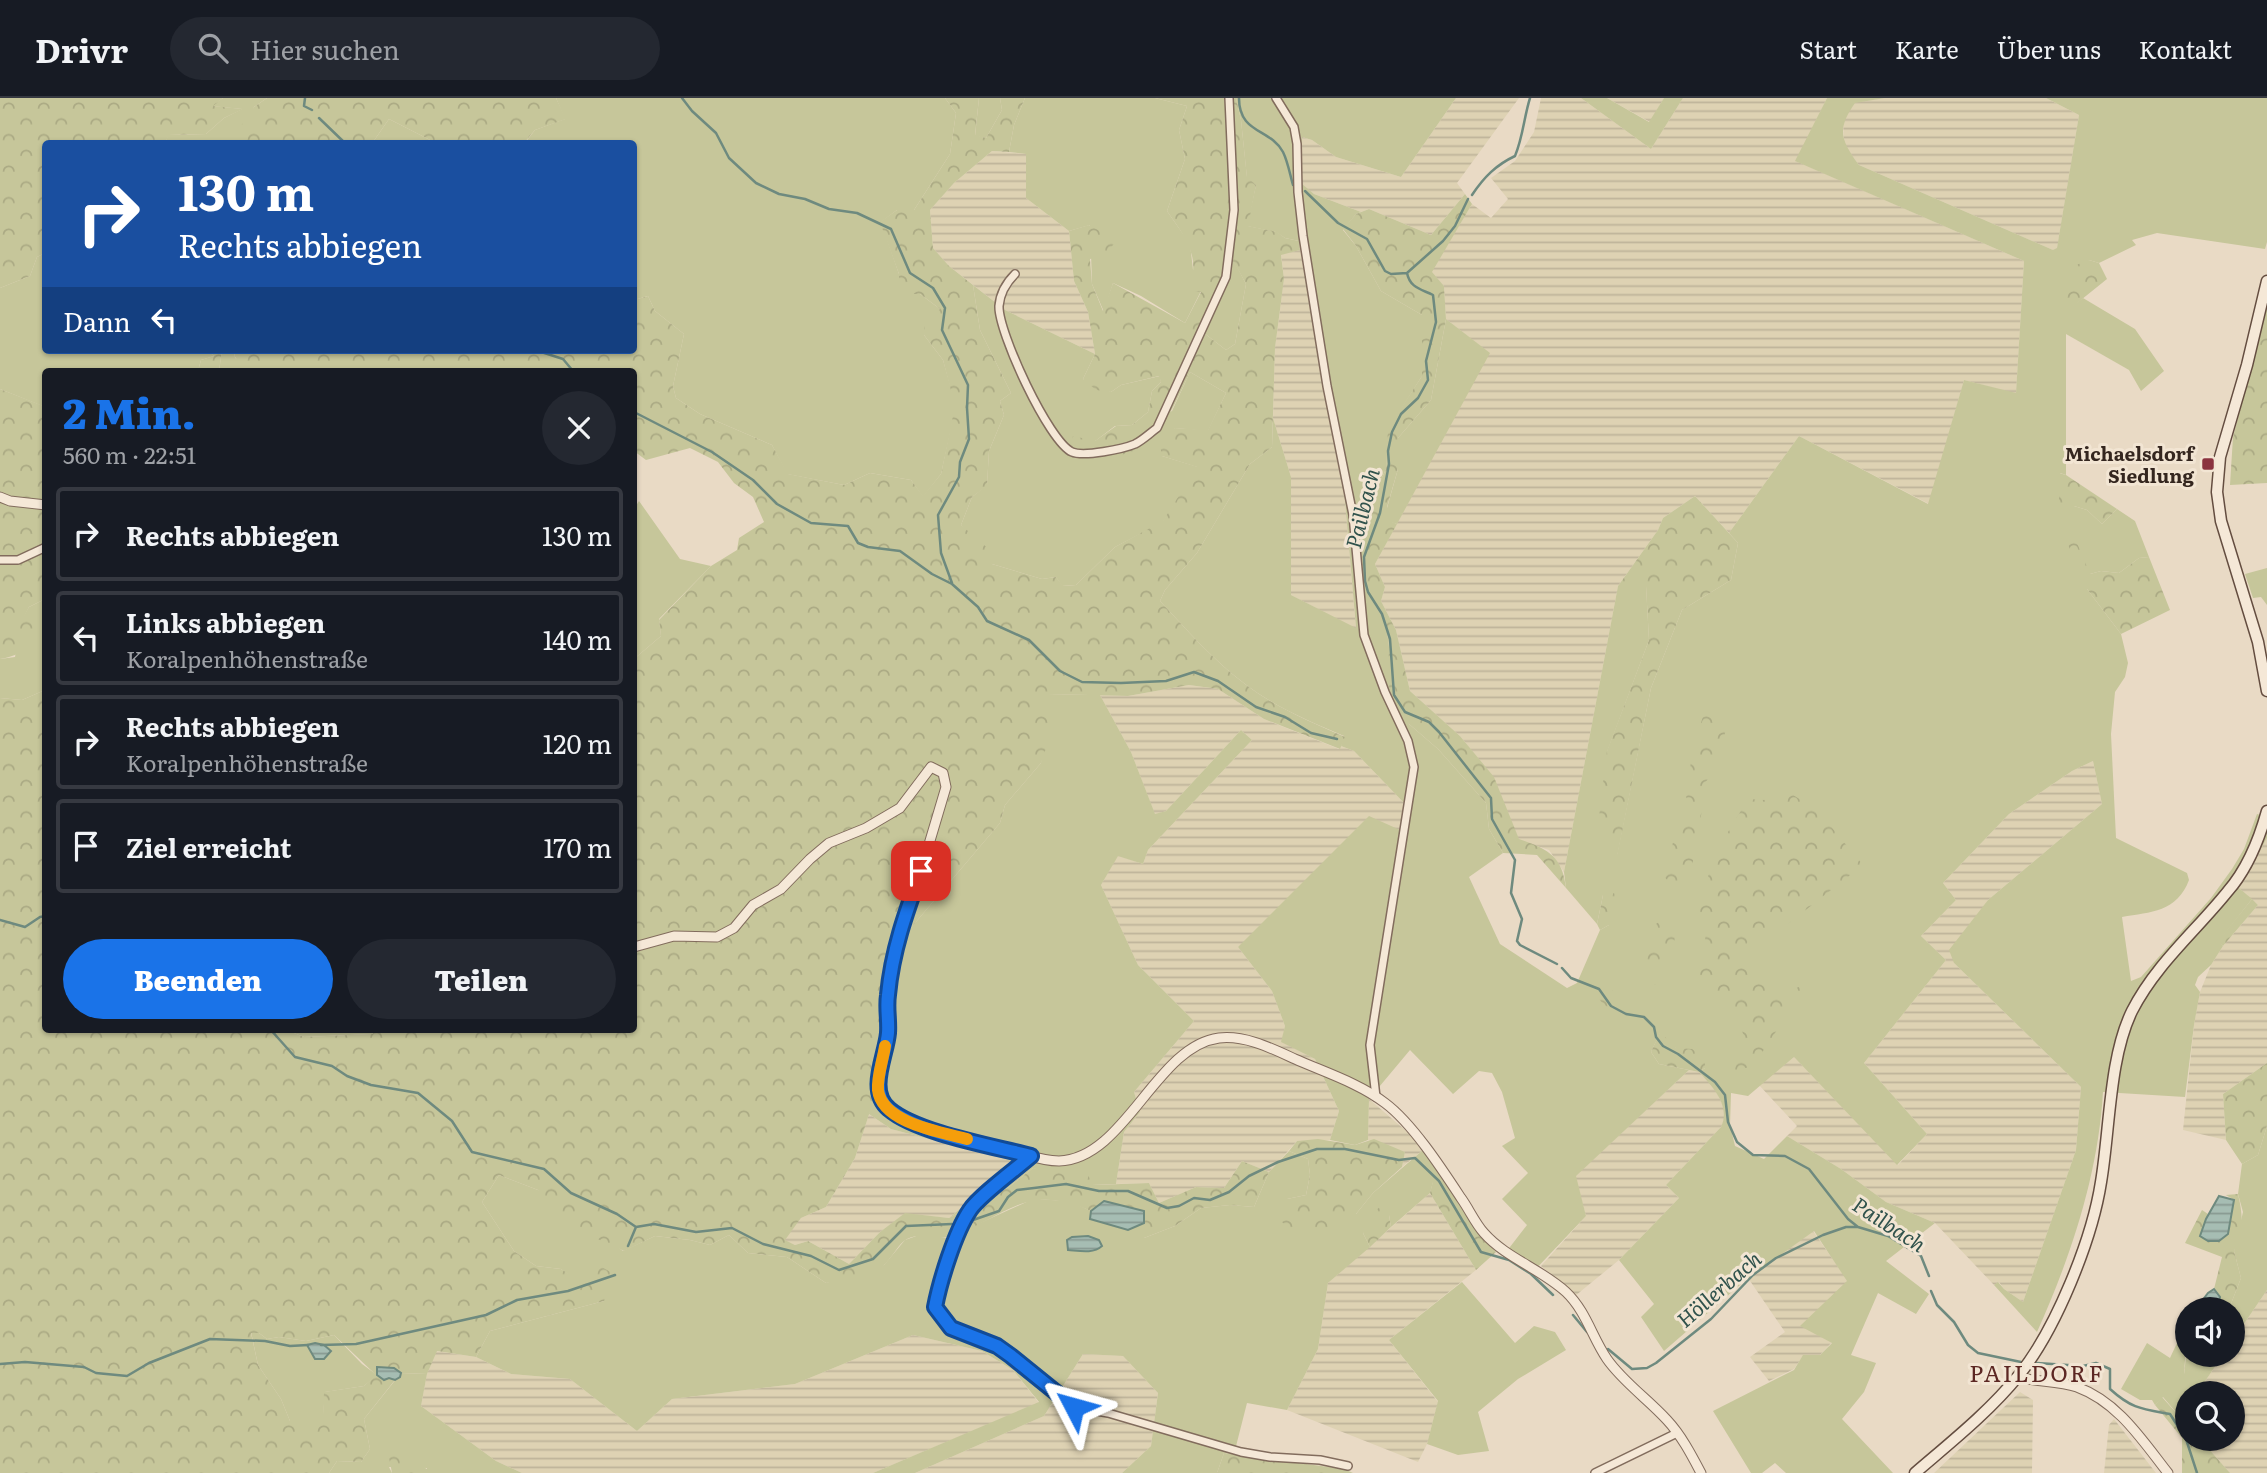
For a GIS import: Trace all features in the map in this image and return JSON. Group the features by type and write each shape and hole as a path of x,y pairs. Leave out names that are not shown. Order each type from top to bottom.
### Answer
{"main road":[{"path":"2267,281 2247,365 2220,457 2217,492 2221,521 2258,642 2267,691"},
{"path":"1915,1473 1991,1406 2034,1354 2052,1321 2083,1248 2095,1211 2118,1057 2126,1024 2141,996 2167,959 2238,878 2255,850 2267,811"}],"street":[{"path":"1015,274 1006,284 999,306 1004,333 1042,416 1057,440 1073,453 1097,452 1135,443 1157,428 1226,277 1234,210 1229,98"},
{"path":"1276,98 1294,127 1297,144 1298,192 1303,236 1327,386 1353,514 1364,635 1385,692 1408,741 1414,767 1370,1045 1376,1097"},
{"path":"0,497 10,501 42,505"},
{"path":"0,560 18,560 42,549"},
{"path":"637,946 674,936 718,937 734,928 753,905 781,889 829,843 866,828 900,808 931,767 943,773 946,787 921,871 896,939 887,997 888,1033 878,1090 887,1108 908,1122 1031,1156 1059,1161 1090,1150 1120,1126 1178,1059 1198,1045 1218,1038 1247,1040 1269,1047 1376,1097 1395,1112 1426,1148 1483,1232 1496,1245 1550,1280 1574,1301 1606,1358 1677,1433 1701,1473"},
{"path":"1031,1156 971,1208 938,1293 935,1307 945,1323 958,1332 990,1343 1011,1356 1074,1407 1108,1413 1241,1452 1269,1457 1320,1460 1348,1466"},
{"path":"2017,1377 2077,1387 2106,1402 2128,1422 2168,1473"},
{"path":"1595,1473 1677,1433"}],"shaded area":[{"path":"1456,98 1519,98 1457,183 1465,194 1431,235 1369,209 1361,212 1314,194 1302,185 1302,137 1312,140 1336,157 1401,177"},
{"path":"1541,98 1581,98 1651,149 1683,98 1827,98 1796,161 2024,261 2016,394 1964,380 1929,504 1799,436 1729,533 1695,496 1663,518 1658,530 1618,586 1564,872 1549,850 1519,840 1493,777 1460,736 1410,691 1396,630 1381,601 1385,587 1375,564 1489,353 1446,319 1444,286 1431,272 1472,204 1491,218 1508,199 1491,178 1515,161 1534,132"},
{"path":"1607,98 1664,98 1650,122"},
{"path":"1885,98 2046,98 2079,115 2057,249 2053,250 1859,165 1844,145 1843,120 1855,102"},
{"path":"992,151 1026,154 1026,198 1069,231 1074,281 1088,312 1095,354 1005,310 949,266 933,248 930,210 954,183"},
{"path":"1300,250 1344,489 1356,629 1291,595 1291,477 1273,418 1275,348 1284,279 1281,254"},
{"path":"1189,685 1218,689 1264,719 1339,749 1341,746 1354,751 1406,805 1400,830 1238,947 1272,991 1285,1026 1282,1042 1315,1059 1339,1111 1330,1140 1297,1141 1269,1172 1242,1161 1224,1188 1196,1187 1159,1203 1149,1183 1116,1184 1124,1132 1140,1112 1134,1092 1194,1021 1138,965 1101,885 1118,855 1143,864 1148,850 1252,740 1241,730 1166,811 1155,815 1131,752 1100,695 1128,696"},
{"path":"2093,761 2102,804 1988,900 1954,963 2081,1087 2076,1150 2023,1302 2004,1289 1999,1282 1994,1285 1935,1223 1886,1202 1841,1169 1787,1136 1797,1126 1759,1085 1794,1057 1898,1165 1927,1134 1864,1063 1946,960 1921,936 1956,900 1943,883 2009,814 2072,771"},
{"path":"2267,838 2267,1063 2223,1094 2226,1140 2183,1130 2194,1025 2200,992 2211,965 2223,946 2258,905 2239,888"},
{"path":"1689,1070 1699,1072 1714,1087 1724,1107 1725,1120 1666,1185 1679,1198 1619,1260 1575,1296 1541,1266 1586,1216 1575,1176"},
{"path":"1369,1099 1412,1136 1423,1150 1402,1167 1405,1152 1368,1140"},
{"path":"869,1114 891,1129 1012,1161 998,1177 949,1218 905,1214 880,1232 849,1264 808,1241 795,1245 784,1240 801,1218 826,1207 855,1158"},
{"path":"1430,1193 1476,1270 1389,1340 1438,1402 1427,1444 1418,1462 1287,1410 1318,1349 1328,1283"},
{"path":"2219,1196 2234,1200 2228,1234 2219,1241 2208,1241 2200,1236"},
{"path":"1104,1201 1144,1211 1144,1223 1128,1230 1090,1219 1091,1211"},
{"path":"1813,1231 1848,1281 1832,1342 1820,1355 1803,1356 1794,1369 1769,1381 1750,1357 1785,1332 1748,1278"},
{"path":"1088,1236 1099,1240 1102,1246 1090,1251 1068,1250 1067,1240"},
{"path":"2214,1289 2220,1297 2205,1297"},
{"path":"2267,1290 2267,1473 2230,1473 2211,1451 2245,1451 2245,1381 2205,1381 2215,1367 2245,1367 2245,1322"},
{"path":"913,1335 982,1351 1013,1370 1039,1403 873,1473 522,1473 496,1461 421,1406 427,1374 436,1351 476,1357 511,1374 570,1379 637,1431 672,1399 795,1384"},
{"path":"307,1345 324,1345 331,1351 324,1359 315,1359"},
{"path":"1083,1354 1123,1356 1158,1393 1151,1446 1122,1473 915,1473 1044,1416"},
{"path":"377,1367 394,1368 401,1373 400,1377 384,1380 377,1375"},
{"path":"2020,1392 2033,1400 2032,1473 1934,1473"},
{"path":"2114,1419 2156,1473 2104,1473 2109,1425"}],"green space":[{"path":"0,98 223,98 213,106 243,109 224,118 206,134 169,135 166,140 42,140 42,254 37,257 30,276 0,288"},
{"path":"223,98 267,98 254,107 242,140 166,140 168,135 206,134 224,118 242,109 211,106"},
{"path":"267,98 556,98 566,119 535,130 527,140 430,140 389,119 374,140 239,140 242,124 254,107"},
{"path":"556,98 945,98 956,113 950,154 914,210 897,210 881,222 899,274 899,294 920,294 940,309 924,335 943,360 956,406 941,474 923,497 911,480 870,473 844,485 787,474 772,445 700,414 676,398 673,386 684,334 655,311 648,296 637,299 637,140 527,140 535,130 565,119"},
{"path":"945,98 979,98 975,135 986,138 1002,110 1000,98 1025,98 1014,125 1009,152 992,151 954,183 930,210 933,248 949,266 973,285 980,330 1011,393 1000,401 1004,415 989,451 987,486 972,497 961,525 991,551 992,564 1042,579 1056,577 1063,586 1076,585 1115,547 1163,521 1197,467 1162,456 1159,440 1175,428 1208,430 1226,393 1190,372 1169,415 1148,442 1134,451 1117,456 1067,457 1073,436 1095,441 1116,426 1132,425 1148,412 1152,391 1161,382 1159,376 1121,385 1111,392 1096,390 1083,379 1095,354 1088,312 1074,281 1069,231 1089,225 1117,240 1104,256 1090,259 1092,284 1103,311 1113,283 1185,323 1201,292 1186,292 1191,280 1193,259 1186,240 1167,211 1185,159 1179,130 1187,106 1155,98 1236,98 1247,177 1256,185 1248,226 1277,232 1285,238 1299,241 1300,250 1281,255 1284,279 1275,348 1272,447 1250,464 1197,553 1165,590 1160,601 1211,655 1245,684 1281,707 1345,737 1340,749 1264,719 1218,689 1189,685 1128,696 1049,694 1055,721 1041,763 1005,805 1000,823 887,956 872,1105 855,1158 826,1207 801,1218 785,1240 795,1245 808,1241 849,1264 880,1232 905,1213 949,1218 1009,1187 1033,1168 1088,1175 1093,1185 1149,1183 1159,1203 1196,1187 1224,1188 1242,1161 1269,1172 1254,1207 1230,1205 1201,1208 1175,1226 1144,1238 1144,1211 1105,1201 1091,1211 1068,1203 1032,1201 950,1236 918,1236 907,1239 886,1263 873,1272 858,1278 826,1283 787,1257 748,1253 729,1235 710,1245 655,1236 624,1251 547,1216 538,1190 499,1175 482,1202 514,1251 536,1266 561,1269 578,1280 589,1260 616,1275 604,1301 490,1331 476,1357 437,1351 427,1374 401,1373 394,1368 389,1378 395,1380 364,1419 370,1449 361,1462 337,1461 329,1473 0,1473 0,698 22,700 42,691 42,1033 294,1033 304,1037 373,1033 637,1033 637,656 661,636 659,620 711,566 737,550 739,538 764,522 753,497 734,483 718,462 690,448 646,460 637,453 637,368 244,368 235,354 637,354 637,299 648,296 655,311 684,334 673,386 676,398 700,414 772,445 788,474 844,485 870,473 911,480 923,496 941,474 955,406 943,360 924,335 925,322 940,309 920,294 899,294 899,274 880,222 897,210 914,210 950,154 956,113","holes":["1234,262 1246,284 1235,344 1226,350 1204,333","251,1333 259,1333 267,1339 279,1337 306,1341 334,1335 376,1375 364,1386 324,1392 323,1414 311,1421 290,1421 281,1399 258,1365"]},
{"path":"979,98 1000,98 1002,110 986,138 975,136"},
{"path":"1025,98 1155,98 1187,106 1179,130 1185,159 1167,211 1190,244 1194,278 1201,291 1185,323 1141,296 1113,283 1104,312 1092,284 1090,225 1069,231 1026,198 1026,154 1009,152 1014,125"},
{"path":"1236,98 1456,98 1401,177 1336,157 1312,140 1302,137 1302,184 1314,194 1361,212 1356,214 1343,230 1356,246 1381,291 1422,315 1422,376 1389,428 1386,469 1369,506 1365,587 1386,623 1389,647 1409,724 1438,749 1486,803 1489,829 1503,853 1469,877 1500,944 1567,988 1577,983 1600,930 1609,925 1603,895 1597,924 1566,888 1564,872 1618,586 1646,585 1649,640 1607,752 1617,855 1651,688 1682,610 1731,580 1738,543 1729,533 1799,436 1928,504 1964,380 2016,393 2024,261 1795,161 1827,98 1885,98 1855,103 1845,120 1845,141 1859,165 2053,250 2057,248 2079,115 2046,98 2267,98 2265,249 2157,233 2132,240 2136,245 2099,263 2089,260 2071,307 2083,298 2135,329 2164,371 2141,391 2129,370 2066,334 2066,475 2060,473 2074,506 2087,510 2102,524 2117,509 2135,521 2149,557 2139,558 2119,573 2101,571 2090,574 2087,589 2121,634 2128,663 2125,677 2115,692 2111,734 2116,838 2187,873 2189,880 2178,899 2162,909 2122,917 2131,981 2141,977 2211,898 2244,849 2257,814 2267,817 2267,838 2239,888 2252,899 2219,941 2223,946 2211,965 2198,977 2195,985 2200,992 2185,1097 2103,1092 2095,1154 2081,1215 2072,1245 2037,1332 1994,1285 1998,1282 2023,1302 2076,1150 2081,1087 1954,963 1949,950 1988,900 2102,804 2093,761 2072,771 2009,814 1943,883 1956,900 1921,936 1946,960 1864,1063 1927,1134 1897,1165 1794,1057 1748,1096 1731,1093 1730,1125 1735,1146 1764,1159 1787,1136 1841,1169 1886,1202 1935,1223 1886,1261 1929,1294 1916,1314 1878,1293 1851,1355 1876,1363 1864,1392 1842,1419 1893,1473 1786,1473 1775,1463 1762,1473 1751,1473 1713,1411 1794,1370 1803,1355 1820,1355 1832,1343 1800,1326 1847,1281 1814,1231 1748,1278 1664,1351 1641,1317 1654,1304 1619,1260 1679,1198 1666,1185 1721,1127 1724,1119 1719,1097 1699,1072 1705,1068 1667,1042 1660,1033 1651,1052 1659,1064 1689,1070 1576,1176 1586,1216 1532,1273 1503,1256 1527,1225 1502,1199 1528,1173 1502,1146 1515,1138 1502,1092 1492,1073 1479,1071 1453,1094 1410,1050 1369,1099 1368,1140 1355,1145 1330,1140 1339,1111 1315,1059 1281,1042 1285,1026 1272,991 1238,947 1369,816 1400,830 1406,805 1354,751 1341,746 1344,736 1281,707 1245,684 1211,655 1160,601 1165,590 1197,553 1250,464 1272,447 1273,418 1291,477 1291,595 1356,628 1344,489 1299,241 1285,238 1276,232 1247,226 1256,185 1247,178"},
{"path":"1581,98 1607,98 1649,122 1664,98 1683,98 1651,149"},
{"path":"389,119 430,140 374,140"},
{"path":"1465,194 1472,204 1432,272 1444,286 1446,319 1431,400 1398,438 1398,469 1387,507 1387,520 1397,524 1375,564 1385,587 1381,601 1396,630 1410,691 1460,736 1494,777 1519,839 1552,855 1561,868 1566,888 1537,855 1503,853 1489,829 1486,803 1438,749 1409,724 1392,700 1388,681 1389,647 1386,623 1365,587 1360,549 1369,506 1386,469 1388,428 1422,376 1422,315 1381,291 1356,246 1343,229 1356,214 1369,209 1431,235"},
{"path":"42,254 42,354 214,356 201,360 199,368 42,368 42,406 0,389 0,288 30,276 37,257"},
{"path":"2089,260 2099,263 2107,279 2071,308 2062,300 2066,269"},
{"path":"1234,261 1246,284 1235,344 1226,350 1204,333"},
{"path":"973,285 1005,310 1095,354 1083,379 1111,392 1121,385 1160,376 1161,382 1152,391 1148,412 1132,425 1115,426 1094,442 1068,456 1172,411 1190,372 1226,393 1208,431 1175,428 1162,456 1198,467 1163,522 1115,547 1076,585 1062,586 1056,577 1042,579 992,564 961,525 972,497 987,485 989,451 1004,415 1000,401 1011,393 980,330"},
{"path":"2267,307 2267,483 2230,485 2233,437"},
{"path":"1446,319 1490,353 1397,524 1387,521 1387,508 1398,469 1398,438 1431,400"},
{"path":"212,354 221,354 219,368 199,368 201,360 214,356"},
{"path":"221,354 234,354 235,358 262,366 261,368 219,368"},
{"path":"0,389 42,405 42,600 29,607 23,619 42,622 27,647 16,655 0,659"},
{"path":"2059,473 2117,509 2102,524 2087,510 2074,506 2064,514 2059,508"},
{"path":"1695,496 1738,543 1731,580 1682,610 1651,688 1617,857 1599,817 1607,751 1649,640 1646,586 1618,586 1658,530 1663,518"},
{"path":"639,501 680,559 711,566 659,619 661,636 637,656"},
{"path":"2069,524 2090,574 2101,571 2119,573 2139,558 2149,557 2170,610 2121,634 2087,589 2069,547 2063,525"},
{"path":"2267,568 2267,605 2261,597 2253,598 2245,574"},
{"path":"42,600 42,691 22,700 0,698 0,659 15,657 22,619 29,607"},
{"path":"1048,694 1100,695 1131,752 1155,814 1166,811 1241,730 1252,740 1148,850 1143,864 1118,856 1101,885 1138,965 1194,1021 1134,1092 1140,1112 1124,1132 1116,1184 1092,1185 1033,1168 1009,1187 949,1218 998,1177 1012,1161 891,1129 869,1114 887,956 1000,823 1005,805 1041,763"},
{"path":"1720,711 1728,721 1715,773 1703,784 1703,804 1691,872 1676,888 1662,875 1685,807 1692,753 1704,713"},
{"path":"1790,793 1818,811 1863,865 1784,927 1750,937 1739,960 1767,974 1781,995 1814,980 1753,1066 1734,1071 1745,1038 1737,1020 1701,992 1686,975 1705,943 1706,920 1694,909 1725,837 1748,799 1764,800"},
{"path":"1614,893 1621,915 1600,930 1597,924 1603,895"},
{"path":"2252,899 2258,905 2223,946 2218,941"},
{"path":"1669,915 1675,933 1674,942 1669,960 1655,985 1646,962 1653,926"},
{"path":"1598,977 1607,981 1623,1009 1618,1013 1604,1005 1596,994 1591,984"},
{"path":"1660,1032 1676,1048 1692,1049 1705,1059 1705,1068 1699,1072 1659,1064 1651,1052"},
{"path":"294,1033 373,1033 372,1034 304,1037"},
{"path":"2267,1063 2267,1126 2258,1155 2242,1164 2226,1140 2223,1094"},
{"path":"2267,1126 2267,1290 2245,1322 2245,1297 2234,1297 2241,1278 2234,1251 2243,1212 2238,1194 2242,1164 2258,1155"},
{"path":"1318,1139 1355,1145 1374,1139 1405,1152 1402,1167 1373,1193 1356,1214 1326,1228 1298,1236 1274,1215 1287,1199 1306,1195 1310,1175 1308,1159 1289,1151 1297,1141"},
{"path":"1423,1150 1444,1180 1433,1182 1430,1193 1391,1227 1389,1215 1363,1233 1370,1247 1328,1283 1318,1349 1287,1410 1247,1403 1234,1454 1224,1453 1217,1473 1122,1473 1151,1446 1158,1393 1123,1356 1083,1354 1044,1416 915,1473 873,1473 1039,1402 1013,1370 982,1351 913,1335 795,1384 672,1399 637,1431 570,1379 511,1374 476,1357 490,1331 604,1301 561,1269 536,1266 514,1251 482,1202 499,1175 538,1190 623,1251 655,1236 710,1245 729,1235 748,1253 787,1257 826,1283 884,1265 905,1240 922,1234 947,1238 1033,1199 1069,1201 1091,1211 1090,1219 1127,1230 1144,1223 1144,1238 1175,1226 1201,1208 1230,1205 1254,1207 1269,1172 1289,1151 1308,1159 1310,1175 1306,1195 1287,1199 1356,1214 1373,1193"},
{"path":"1444,1180 1470,1222 1496,1252 1476,1270 1430,1193 1433,1181"},
{"path":"2238,1194 2241,1209 2240,1237 2234,1251 2241,1278 2234,1297 2220,1297 2214,1289 2222,1257 2185,1243 2202,1210 2208,1214 2206,1219 2230,1215 2234,1200 2226,1195"},
{"path":"1384,1204 1391,1227 1370,1247 1363,1233 1372,1213"},
{"path":"1462,1282 1515,1343 1534,1326 1555,1332 1566,1350 1518,1379 1478,1412 1489,1451 1458,1455 1427,1444 1438,1401 1389,1340"},
{"path":"251,1332 259,1333 267,1339 279,1337 306,1341 334,1335 362,1364 377,1375 364,1386 325,1392 323,1415 311,1422 290,1421 281,1399 258,1365"},
{"path":"2147,1343 2170,1358 2175,1347 2175,1367 2185,1367 2184,1374 2192,1367 2215,1367 2205,1381 2175,1381 2175,1411 2163,1397 2155,1405 2152,1400 2140,1400 2121,1389"},
{"path":"2185,1367 2193,1367 2184,1375"},
{"path":"401,1373 427,1374 421,1406 496,1461 522,1473 427,1473 427,1468 389,1467 392,1473 329,1473 337,1461 361,1462 370,1449 364,1419"},
{"path":"2162,1397 2175,1412 2175,1429 2155,1405"},
{"path":"387,1447 427,1469 427,1473 392,1473"},
{"path":"2182,1451 2211,1451 2230,1473 2182,1473"},
{"path":"1224,1453 1344,1469 1353,1473 1217,1473"}],"waterway":[{"path":"305,98 304,106 312,110"},
{"path":"682,98 716,133 729,158 756,183 779,194 805,199 829,209 857,213 891,229 910,273 933,288 945,308 942,330 968,385 969,439 960,462 959,477 938,515 941,553 952,583"},
{"path":"1239,98 1240,110 1249,125 1271,138 1283,152 1293,185"},
{"name":"Pailbach","path":"1472,195 1491,172 1515,156 1530,98"},
{"path":"319,118 342,140"},
{"path":"1305,191 1338,223 1367,239 1385,271 1391,274 1407,273"},
{"name":"Pailbach","path":"1407,273 1443,241 1455,226 1468,199"},
{"name":"Pailbach","path":"1407,273 1413,285 1433,295 1436,322 1426,361 1428,380 1418,398 1401,414 1392,432 1380,513 1364,557 1365,581 1368,592 1382,614 1390,639 1394,695 1405,712 1429,722 1439,732 1491,798 1492,819 1515,860 1511,893 1522,919 1517,941 1557,964"},
{"path":"547,354 563,359 570,368"},
{"path":"637,414 712,452 753,480 777,504 811,523 848,526 858,543 900,551 932,574 952,584 978,607 987,621 1029,640 1060,671 1082,682 1166,681 1194,672 1218,681 1256,707 1285,717 1311,733 1337,739"},
{"name":"Höllerbach","path":"0,920 25,927 42,917"},
{"name":"Pailbach","path":"1562,968 1571,978 1599,989 1611,1006 1626,1014 1644,1017 1654,1027 1656,1037 1663,1046 1715,1082 1725,1095 1728,1122 1737,1142 1753,1155 1785,1156 1809,1169 1848,1219 1858,1227 1888,1236 1921,1256 1929,1276"},
{"name":"Höllerbach","path":"274,1033 295,1057 332,1066 347,1076 371,1085 418,1093 452,1121 472,1152 544,1169 571,1193 617,1214 636,1227 654,1224 696,1232 732,1228 763,1244 811,1256 839,1270 873,1259 906,1226 952,1224"},
{"name":"Höllerbach","path":"973,1220 999,1211 1008,1197 1017,1190 1066,1184 1099,1191 1128,1191 1167,1208 1179,1206 1194,1198 1210,1200 1229,1192 1249,1176 1278,1162 1317,1149 1345,1149 1399,1160 1415,1158 1439,1181 1481,1252 1509,1260 1531,1274 1553,1295"},
{"path":"628,1246 636,1227"},
{"name":"Höllerbach","path":"1608,1349 1632,1369 1647,1368 1711,1319 1753,1275 1776,1258 1823,1235 1846,1227 1857,1227"},
{"path":"321,1345 356,1344 486,1315 517,1300 568,1291 615,1275"},
{"name":"Pailbach","path":"1931,1291 1937,1305 1954,1322 1968,1345 1978,1353 2021,1362"},
{"name":"Höllerbach","path":"1573,1315 1587,1332"},
{"path":"0,1364 25,1362 84,1367 96,1373 127,1376 149,1363 210,1339 308,1345"},
{"name":"Pailbach","path":"2037,1363 2083,1366 2096,1363 2110,1369 2110,1389 2118,1396 2138,1407 2170,1414 2186,1439 2197,1473"}],"slow traffic":[{"path":"885,1046 878,1090 887,1108 908,1122 967,1139"}],"place":[{"name":"Michaelsdorf Siedlung","path":"2208,464"}],"district":[{"name":"PAILDORF","path":"2037,1372"}],"route":[{"path":"921,871 896,939 887,997 888,1033 878,1090 882,1101 887,1108 908,1122 1031,1156 971,1208 962,1226 935,1307 951,1328 997,1346 1074,1407"}]}
